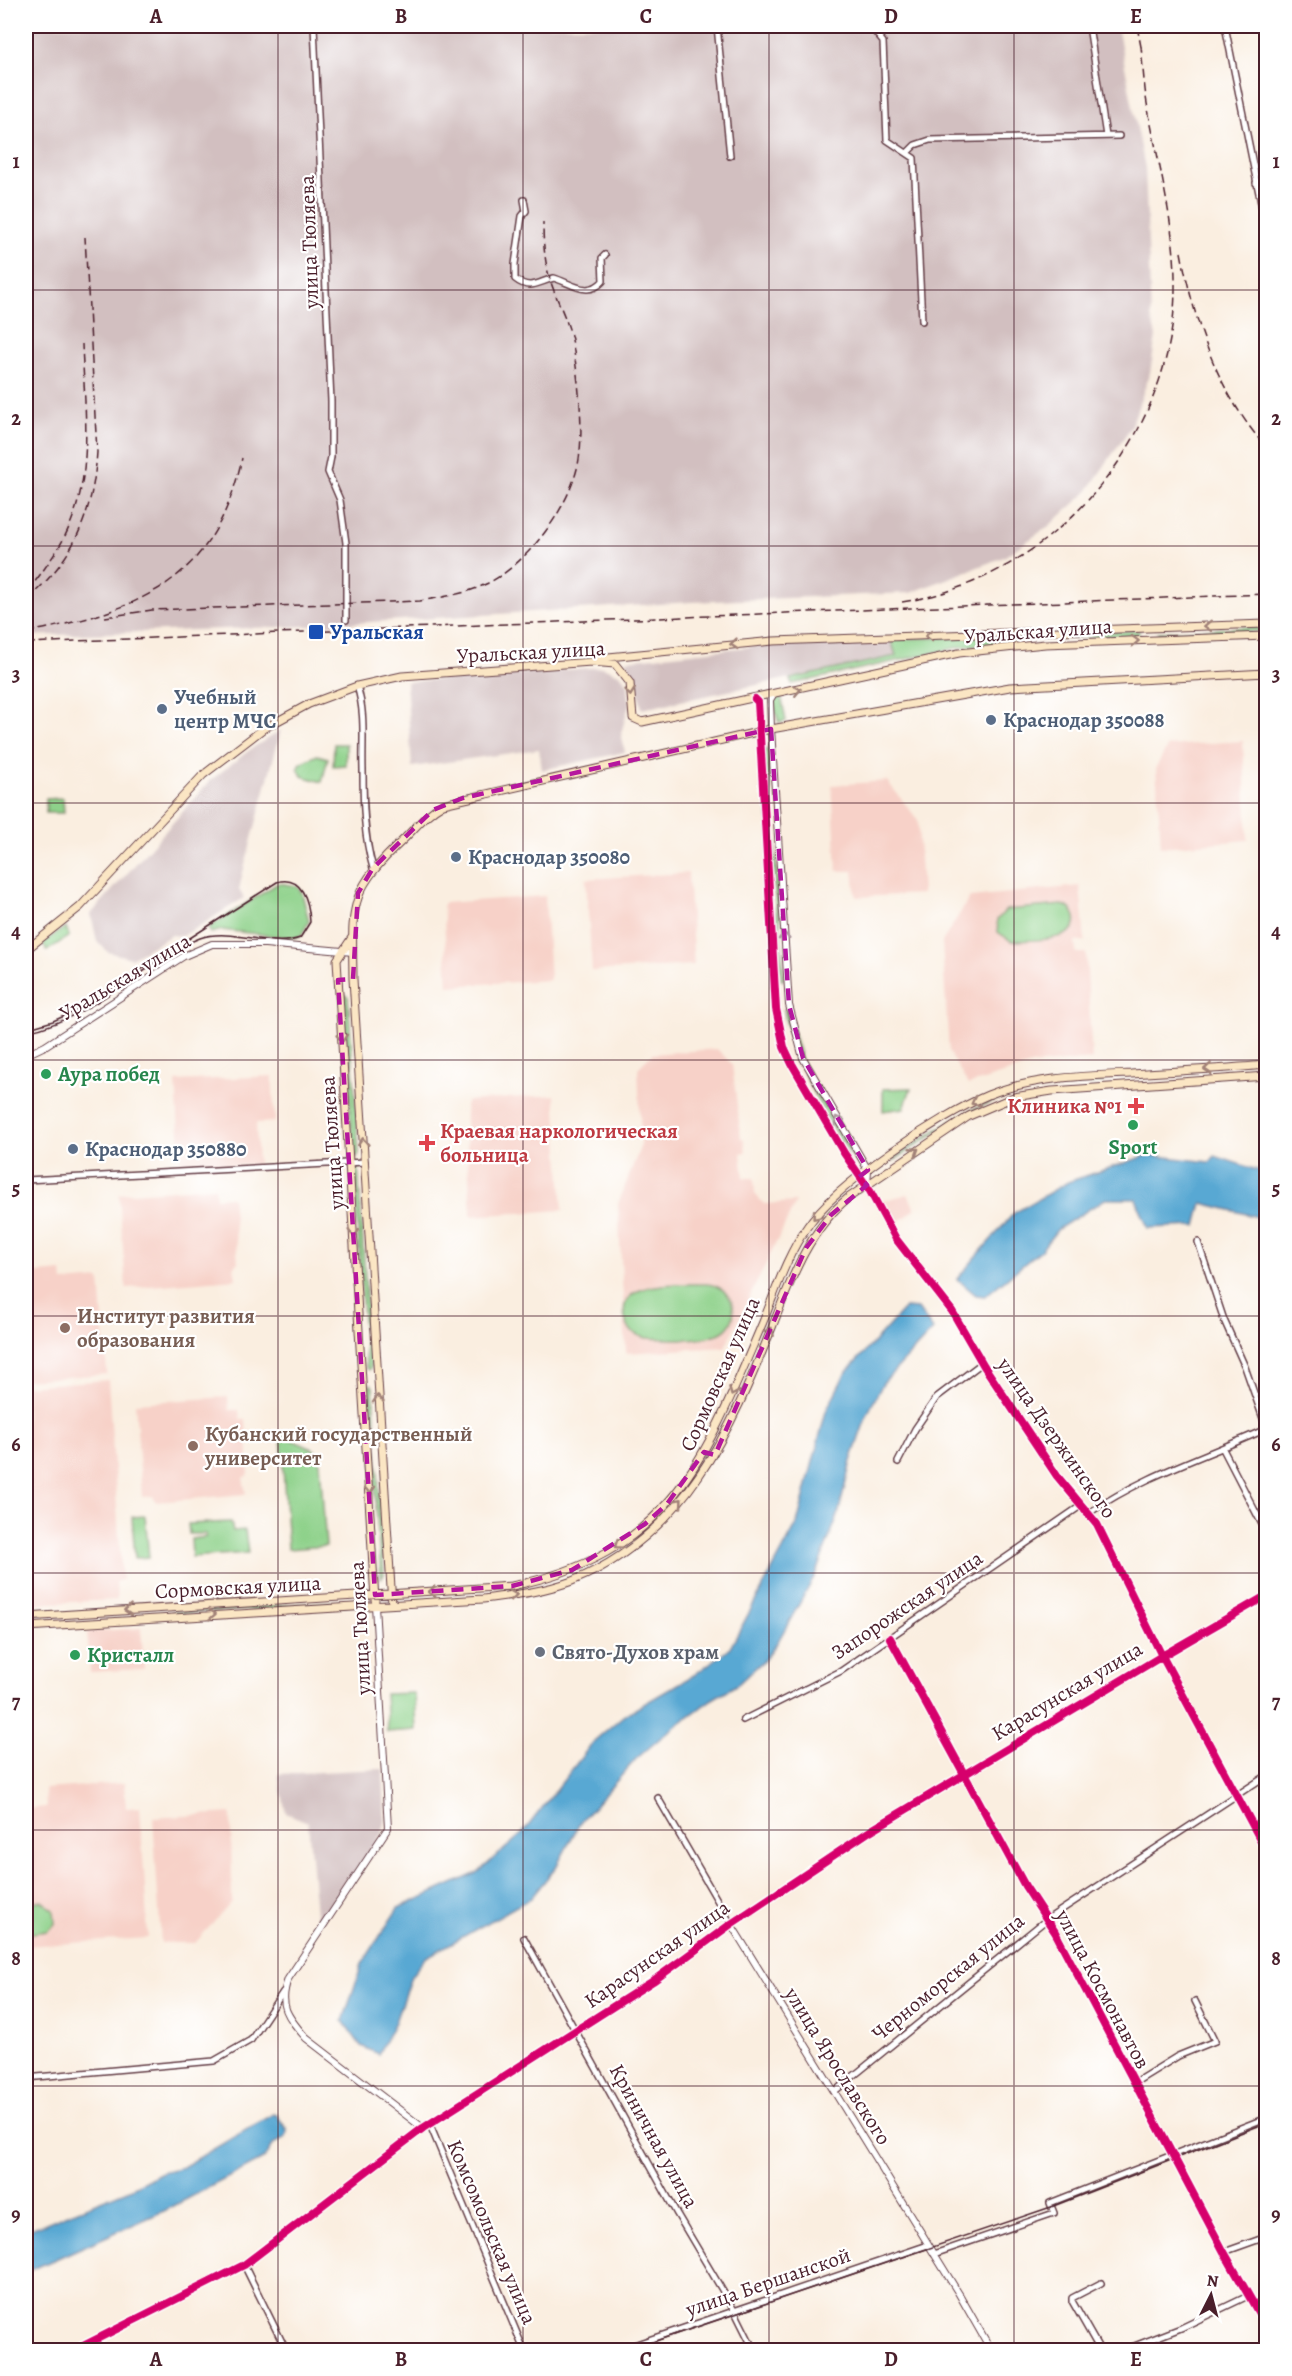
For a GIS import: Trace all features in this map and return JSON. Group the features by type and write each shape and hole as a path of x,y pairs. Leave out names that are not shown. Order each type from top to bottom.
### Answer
{"main road":[{"name":"Уральская улица","path":"26,948 80,907 188,790 232,750 288,714 357,686 413,675 614,660 773,641 1266,624"},
{"path":"1044,632 1045,644"},
{"name":"Уральская улица","path":"614,660 630,683 633,718 642,722 958,653 1045,644 1266,636"},
{"name":"Уральская улица","path":"26,948 84,899 204,769 267,722 355,683 403,673 614,660"},
{"path":"353,935 358,893 373,868 409,835 419,820 443,804 771,729 1010,687 1266,673"},
{"name":"улица Тюляева","path":"353,935 337,960 375,1605"},
{"name":"улица Тюляева","path":"353,935 353,979 392,1604"},
{"path":"338,980 353,979"},
{"name":"Сормовская улица","path":"26,1617 512,1586 572,1570 610,1550 645,1524 673,1497 704,1452 734,1390 794,1247 824,1206 859,1176 941,1120 987,1095 1048,1080 1266,1065"},
{"path":"1110,1075 1111,1087"},
{"name":"Сормовская улица","path":"26,1627 526,1594 570,1581 595,1570 653,1530 675,1507 713,1457 753,1375 806,1248 837,1208 867,1185 947,1130 991,1105 1014,1097 1052,1090 1266,1076"},
{"path":"704,1452 713,1457"}],"street":[{"name":"улица Тюляева","path":"314,26 326,243 331,457 328,472 340,500 346,543 346,620"},
{"path":"717,26 730,156"},
{"path":"870,26 883,42 887,140 914,158 922,321"},
{"path":"1089,26 1106,136"},
{"path":"1225,26 1266,228"},
{"path":"908,152 915,144 930,140 1119,136"},
{"path":"1256,183 1266,181"},
{"path":"524,200 526,211 522,216 515,264 515,279 522,284 532,286 554,278 583,289 599,286 603,282 602,258 605,255"},
{"path":"357,686 363,716 364,786 369,854 373,868"},
{"path":"773,695 770,700 771,729 787,994 803,1058 868,1170 867,1185"},
{"name":"улица Дзержинского","path":"755,699 758,702 758,732 778,1026 792,1064 859,1176 867,1185 896,1239 952,1311 982,1363 1057,1476 1097,1524 1162,1656 1266,1850"},
{"name":"Уральская улица","path":"26,1055 45,1046 184,956 212,944 254,944 353,952"},
{"path":"775,996 787,994"},
{"path":"26,1179 365,1162"},
{"path":"1089,1513 1126,1489 1187,1461 1223,1449 1266,1428 1245,1367 1224,1320 1198,1242"},
{"path":"898,1462 915,1430 938,1397 982,1363"},
{"path":"1223,1449 1266,1532"},
{"name":"Запорожская улица","path":"742,1720 841,1671 1082,1505"},
{"name":"Карасунская улица","path":"75,2350 244,2265 423,2128 653,1982 731,1924 870,1832 965,1773 1266,1596"},
{"name":"улица Тюляева","path":"283,1992 288,1979 336,1903 388,1828 375,1605"},
{"name":"улица Космонавтов","path":"890,1638 1266,2326"},
{"name":"Черноморская улица","path":"835,2091 1046,1920 1266,1776"},
{"name":"улица Ярославского","path":"658,1798 731,1924 991,2350"},
{"name":"Криничная улица","path":"524,1938 677,2214 734,2310 754,2350"},
{"path":"26,2078 214,2061 251,2040 283,1992"},
{"path":"283,1992 283,2001 291,2020 306,2038 423,2128"},
{"name":"улица Космонавтов","path":"1134,2083 1178,2055 1215,2041 1195,2001"},
{"path":"934,2254 1054,2213 1050,2203 1266,2118"},
{"name":"Комсомольская улица","path":"430,2125 524,2350"},
{"path":"1224,2252 1266,2237"},
{"name":"улица Бершанской","path":"619,2350 928,2245"},
{"path":"244,2265 286,2350"},
{"path":"1100,2350 1072,2298 1101,2283"},
{"path":"1124,2350 1181,2328 1248,2295"}],"highlighted area":[{"path":"771,729 789,1005 803,1058 868,1170 859,1177 867,1185 831,1215 806,1248 715,1455 704,1452 667,1504 645,1524 572,1570 512,1586 375,1595 338,980 353,979 358,893 373,868 433,810 463,798"}],"shaded area":[{"path":"26,26 1117,26 1145,168 1151,316 1156,336 1150,373 1131,427 1086,493 1049,526 1004,557 910,593 691,602 307,626 26,636"},
{"path":"891,639 896,656 642,709 636,681 626,660 758,646"},
{"path":"603,667 621,675 628,684 629,705 621,733 625,752 542,770 539,749 412,767 406,682"},
{"path":"281,730 242,876 239,890 244,898 182,936 172,935 131,958 108,952 97,941 91,914 211,780 251,749"},
{"path":"1243,741 1248,840 1161,847 1156,767 1168,746"},
{"path":"887,781 918,820 922,894 856,897 853,871 837,871 832,785"},
{"path":"688,873 694,965 592,971 586,879"},
{"path":"1080,886 1085,941 1075,942 1076,953 1086,953 1092,1059 1031,1065 968,1085 949,1052 942,942 970,897"},
{"path":"545,896 550,980 448,986 443,903"},
{"path":"717,1049 732,1064 741,1138 744,1139 746,1152 741,1153 744,1178 754,1178 755,1194 764,1204 796,1202 725,1347 626,1353 618,1204 641,1145 638,1068 652,1054"},
{"path":"272,1076 275,1122 256,1123 258,1164 181,1168 176,1081"},
{"path":"555,1095 563,1210 471,1216 465,1105 467,1101"},
{"path":"215,1187 216,1198 232,1197 238,1262 234,1266 236,1279 126,1288 119,1194"},
{"path":"908,1194 915,1209 906,1217 892,1223 881,1201"},
{"name":"Институт развития образования","path":"62,1271 63,1282 100,1279 107,1374 26,1380 26,1274"},
{"path":"108,1380 122,1580 116,1582 117,1600 26,1604 26,1386"},
{"name":"Кубанский государственный университет","path":"228,1397 229,1410 239,1410 240,1419 246,1419 249,1474 243,1478 246,1494 156,1502 153,1496 142,1497 135,1403"},
{"path":"141,1628 144,1669 90,1672 87,1632"},
{"path":"383,1769 385,1823 382,1833 317,1926 308,1822 286,1813 278,1774"},
{"path":"124,1783 126,1808 140,1807 148,1938 26,1946 26,1809 46,1807 45,1789"},
{"path":"231,1813 232,1902 195,1943 161,1943 153,1818"}],"green space":[{"path":"1266,626 1266,631 1158,634 1157,632"},
{"path":"1139,630 1139,635 1056,638 1055,635"},
{"path":"1041,635 1039,638 960,647 792,684 790,679 896,656 891,639"},
{"path":"781,695 786,721 779,723 772,701 775,696"},
{"path":"334,744 346,744 346,765 333,766"},
{"path":"768,749 784,980 781,980 764,750"},
{"path":"317,755 328,758 322,782 302,776 298,768 299,764"},
{"path":"63,798 64,813 46,813 46,799"},
{"path":"278,883 297,886 302,893 309,921 301,936 293,938 222,930 211,933 208,928"},
{"path":"1062,905 1073,912 1075,925 1070,932 1062,936 1040,940 1011,941 998,932 997,920 1006,910"},
{"path":"66,927 69,936 47,951 42,943"},
{"path":"343,994 348,997 359,1153 357,1157 353,1154"},
{"path":"784,1009 786,1009 802,1062 854,1155 853,1157 833,1129 811,1087 792,1043"},
{"path":"1104,1080 1102,1083 1056,1086 1010,1095 979,1107 893,1161 892,1159 954,1119 995,1099 1041,1086"},
{"path":"911,1088 904,1108 883,1111 883,1089"},
{"path":"358,1167 371,1368 369,1370 366,1367 354,1169"},
{"path":"707,1284 724,1291 733,1306 734,1314 731,1322 718,1334 693,1339 647,1338 634,1333 627,1325 624,1307 629,1297 639,1290 652,1286"},
{"path":"371,1384 384,1575 381,1578 368,1388"},
{"path":"281,1435 315,1450 320,1463 326,1546 288,1549"},
{"path":"145,1516 149,1557 135,1558 132,1517"},
{"path":"231,1522 233,1531 245,1530 248,1553 192,1557 191,1539 206,1537 206,1534 189,1534 188,1524"},
{"path":"354,1601 354,1604 173,1614 172,1612"},
{"path":"414,1693 416,1730 387,1732 385,1694"},
{"path":"42,1901 54,1910 55,1924 47,1931 26,1934 26,1902"}],"water":[{"path":"1148,1155 1210,1162 1215,1156 1266,1173 1266,1219 1202,1203 1196,1226 1148,1228 1136,1199 1105,1199 1058,1229 1041,1250 985,1296 976,1295 957,1279 1014,1213 1068,1182"},
{"path":"905,1308 918,1309 933,1330 883,1383 867,1415 851,1461 838,1515 814,1578 777,1643 764,1660 738,1684 711,1700 636,1759 581,1821 556,1867 531,1898 425,1958 411,1976 395,2022 378,2054 361,2046 343,2021 362,1964 398,1908 477,1873 522,1834 594,1741 623,1716 694,1675 730,1648 797,1524 826,1411 845,1374"},
{"path":"273,2114 277,2115 287,2130 286,2137 273,2145 265,2158 166,2210 26,2272 26,2231 130,2189 162,2172 183,2167"}],"tram line":[{"path":"26,1029 78,1010 277,882 293,882 306,898 310,922 300,938 288,941 225,935 200,938 177,949 78,1013 26,1032"},
{"path":"629,2350 1051,2207 1266,2123"}],"railway":[{"path":"1137,26 1142,52"},
{"path":"902,602 956,588 1007,565 1054,533 1094,493 1127,448 1153,398 1169,344 1175,265 1166,198 1147,101 1141,46"},
{"path":"105,617 152,610 420,601 454,595 486,584 502,575 517,562 532,548 558,513 575,477 580,446 580,402 573,345 548,272 543,222"},
{"path":"26,600 43,585 69,552 85,515 95,474 97,452 85,237"},
{"path":"1181,252 1193,304 1210,356 1234,404 1266,447"},
{"path":"26,591 65,537 82,484 86,430 82,344"},
{"path":"26,632 88,618 119,608 147,595 171,580 191,563 208,542 222,518 242,458"},
{"path":"26,643 1266,594"}],"cycle path":[{"path":"755,699 758,702 776,1009 784,1047 896,1239 952,1311 984,1366 1057,1476 1097,1524 1162,1656 1266,1850"},
{"path":"75,2350 244,2265 423,2128 653,1981 731,1924 870,1831 1266,1596"},
{"path":"890,1638 1025,1886 1055,1932 1224,2252 1266,2326"}],"place":[{"name":"Уральская","path":"316,632"},
{"name":"Учебный центр МЧС","path":"162,709"},
{"name":"Краснодар 350088","path":"991,720"},
{"name":"Краснодар 350080","path":"456,857"},
{"name":"Аура побед","path":"46,1074"},
{"name":"Клиника №1","path":"1136,1106"},
{"name":"Sport","path":"1133,1125"},
{"name":"Краевая наркологическая больница","path":"427,1143"},
{"name":"Краснодар 350880","path":"73,1149"},
{"name":"Институт развития образования","path":"65,1328"},
{"name":"Кубанский государственный университет","path":"193,1446"},
{"name":"Свято-Духов храм","path":"540,1652"},
{"name":"Кристалл","path":"75,1655"}]}
